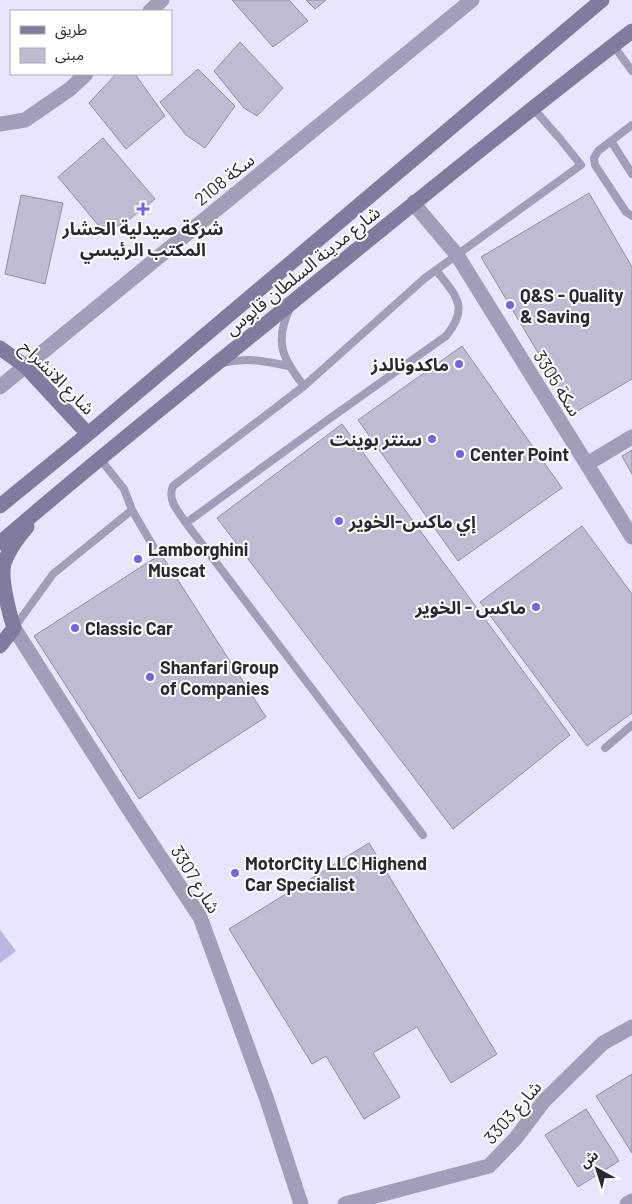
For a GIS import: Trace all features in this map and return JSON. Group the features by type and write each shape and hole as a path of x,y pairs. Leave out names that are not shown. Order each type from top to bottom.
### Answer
{"main road":[{"name":"شارع مدينة السلطان قابوس","path":"0,506 88,434 602,0"},
{"name":"شارع مدينة السلطان قابوس","path":"0,543 58,492 414,202 532,107 632,31"},
{"name":"شارع الانشراح","path":"0,348 25,366 88,434"},
{"path":"0,646 14,628 4,594 2,565 20,536 58,492"}],"street":[{"path":"151,10 162,0"},
{"name":"سكة 2108","path":"0,387 472,0"},
{"path":"0,124 25,120 70,89 85,75"},
{"name":"3305 سكة","path":"414,202 457,255 632,537"},
{"path":"587,464 632,437"},
{"name":"3307 شارع","path":"14,628 200,917 267,1100 302,1204"},
{"name":"3303 شارع","path":"346,1204 489,1166 515,1139 544,1101 603,1043 632,1027"},
{"path":"627,1204 632,1201"}],"lane":[{"path":"613,45 632,71"},
{"path":"423,835 186,523 170,499 170,492 173,486 304,386 436,270 581,165 532,107"},
{"path":"632,125 595,155 594,162 626,212 632,216"},
{"path":"611,141 632,174"},
{"path":"186,523 446,336 458,319 460,308 453,292 436,270"},
{"path":"294,300 286,318 282,334 282,347 289,366 304,386"},
{"path":"215,365 236,360 253,359 289,366"},
{"path":"100,459 124,489 132,510 153,546"},
{"path":"14,628 52,574 132,510"},
{"path":"605,748 632,725"}],"shaded area":[{"path":"0,930 16,951 0,963"}],"building":[{"path":"232,0 289,0 308,21 273,47"},
{"path":"306,0 326,0 315,9"},
{"path":"240,42 283,88 257,116 244,108 214,71"},
{"path":"198,69 235,106 205,148 186,135 160,102"},
{"path":"115,75 136,75 165,116 126,149 89,103"},
{"path":"103,138 155,199 126,222 104,232 58,177"},
{"path":"589,193 632,267 632,379 574,413 481,257"},
{"path":"21,195 63,203 45,284 5,274"},
{"name":"Center Point","path":"462,346 562,488 458,561 358,420"},
{"path":"342,424 570,735 453,829 217,518"},
{"path":"632,450 632,474 622,456"},
{"path":"582,526 632,594 632,713 587,746 480,602"},
{"name":"Shanfari Group of Companies","path":"161,554 266,717 139,799 34,636"},
{"path":"369,843 497,1054 451,1083 417,1027 373,1053 400,1097 364,1119 326,1056 312,1064 229,929"},
{"path":"632,1074 632,1153 596,1096"},
{"path":"586,1109 619,1161 578,1187 545,1135"}],"place":[{"name":"شركة صيدلية الحشار المكتب الرئيسي","path":"143,209"},
{"name":"Q&S - Quality & Saving","path":"510,305"},
{"name":"ماكدونالدز","path":"459,364"},
{"name":"سنتر بوينت","path":"432,439"},
{"name":"Center Point","path":"460,454"},
{"name":"إي ماكس-الخوير","path":"339,521"},
{"name":"Lamborghini Muscat","path":"138,559"},
{"name":"ماكس - الخوير","path":"536,607"},
{"name":"Classic Car","path":"75,628"},
{"name":"Shanfari Group of Companies","path":"150,677"},
{"name":"MotorCity LLC Highend Car Specialist","path":"235,873"}]}
